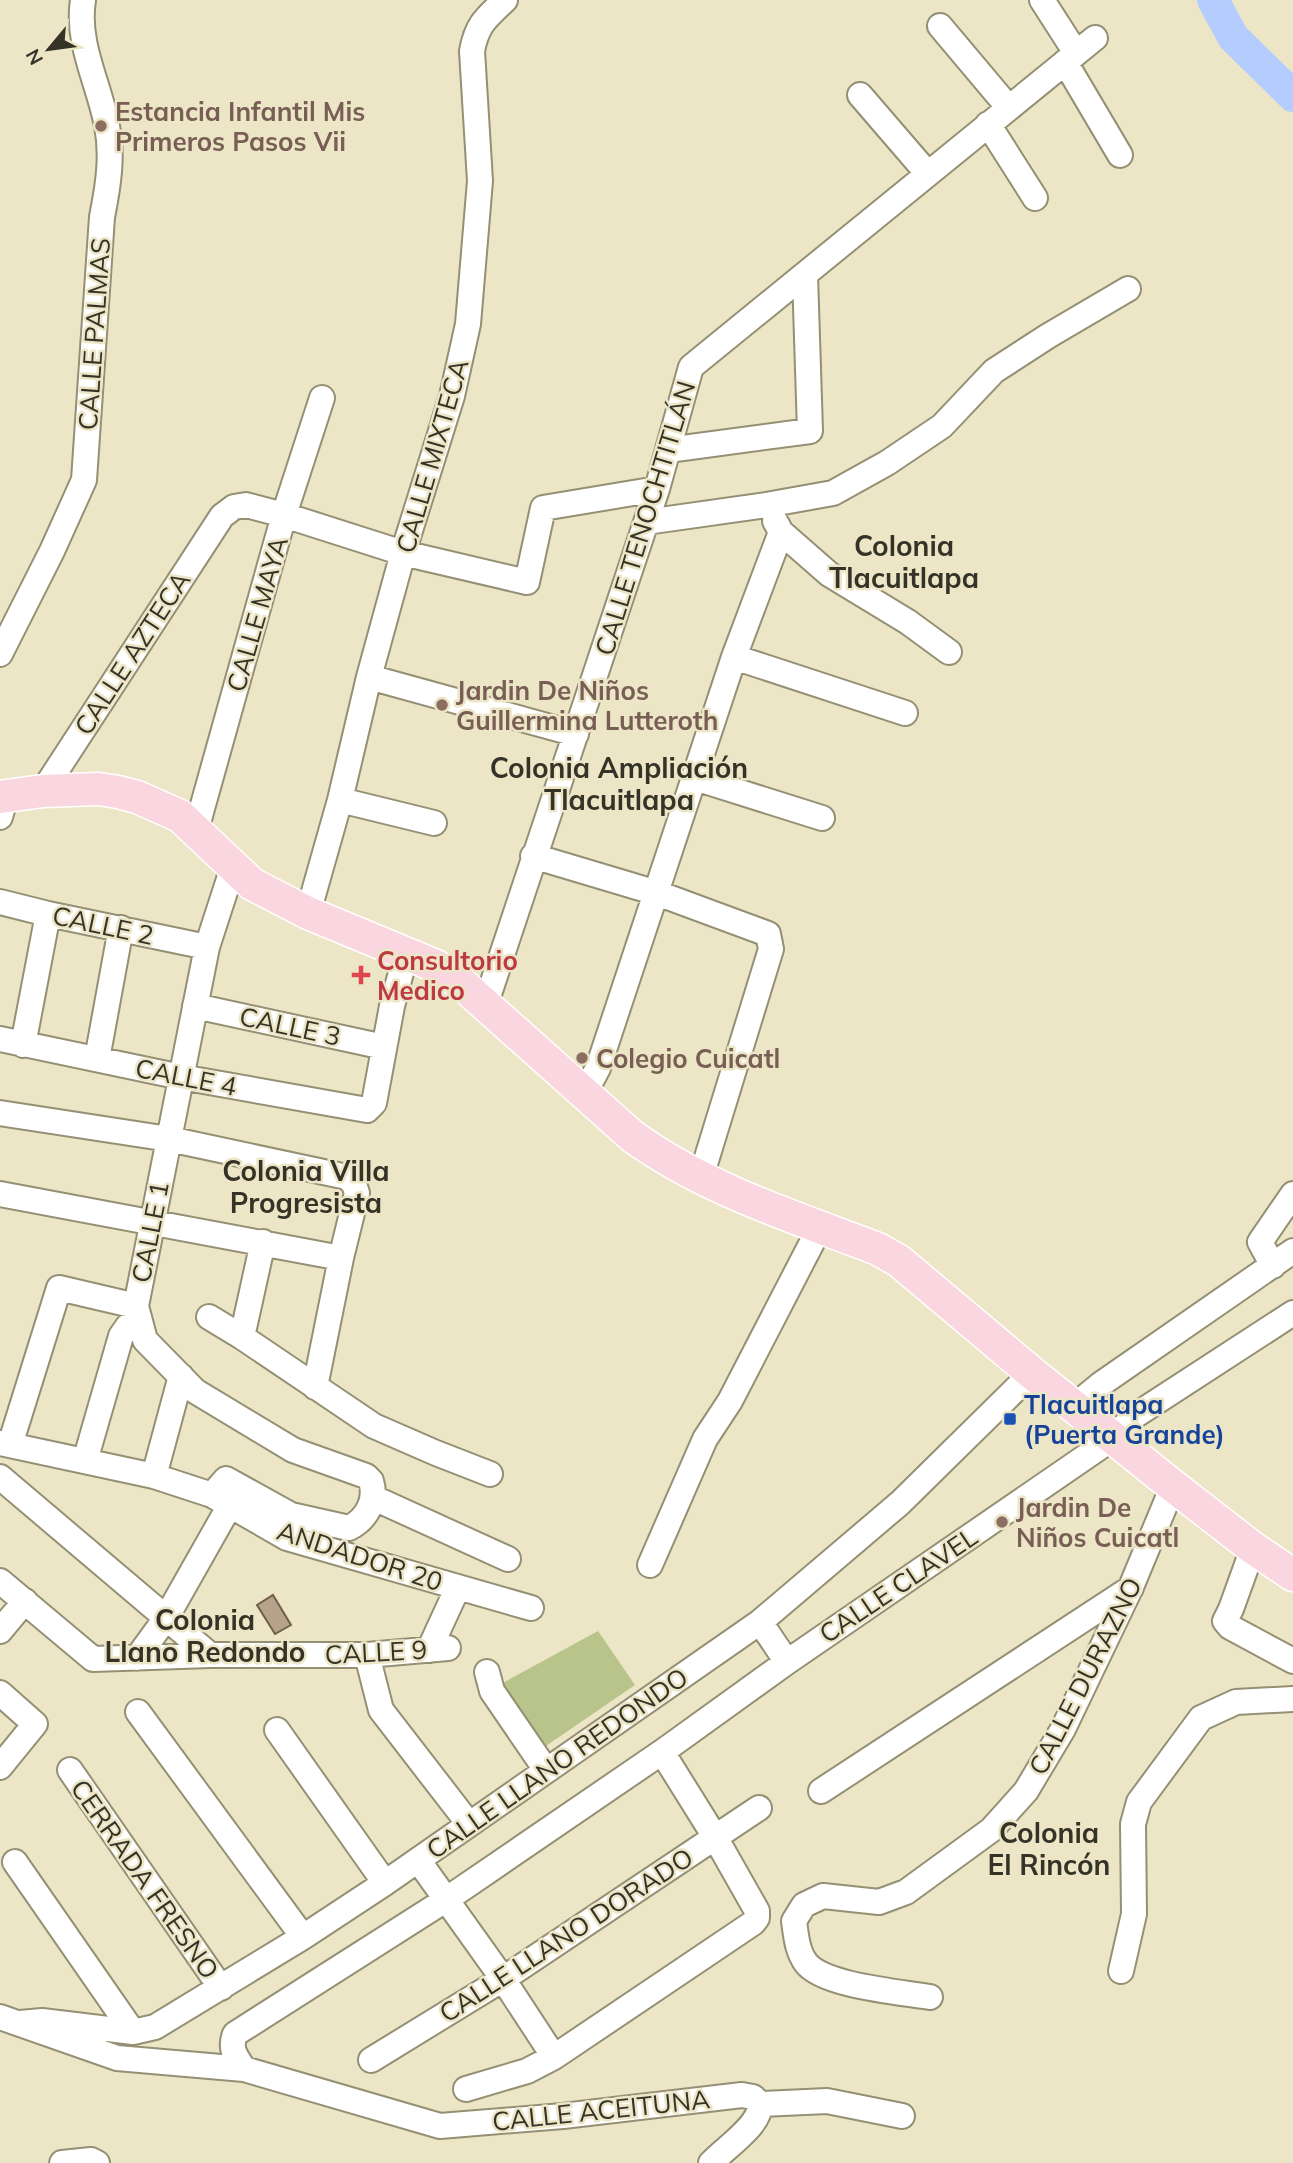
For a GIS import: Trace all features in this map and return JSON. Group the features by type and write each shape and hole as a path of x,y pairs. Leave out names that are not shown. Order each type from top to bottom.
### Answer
{"main road":[{"path":"2,804 43,791 99,789 118,792 162,807 180,816 252,884 308,913 436,967 485,1003 584,1094 653,1152 732,1192 878,1249 899,1261 1032,1374 1172,1486 1293,1575"}],"street":[{"name":"CALLE PALMAS","path":"0,654 84,480 102,217 110,178 108,128 86,59 80,15 83,0"},
{"name":"CALLE MIXTECA","path":"308,913 340,800 369,677 403,553 452,396 468,324 480,181 472,51 475,33 505,0"},
{"path":"1042,0 1079,51 1120,155"},
{"path":"940,26 1009,108"},
{"name":"CALLE TENOCHTITLÁN","path":"485,1003 657,489 691,367 1079,51"},
{"path":"860,95 928,174"},
{"path":"988,124 1034,198"},
{"path":"668,450 810,431 805,275"},
{"path":"646,522 833,493 887,463 942,426 994,371 1128,289"},
{"name":"CALLE MAYA","path":"196,830 284,515 322,398"},
{"path":"284,515 403,553 527,582 543,508 657,489"},
{"name":"CALLE AZTECA","path":"43,791 222,516 233,508 246,505 284,515"},
{"path":"766,505 781,532 829,575 908,622 949,652"},
{"path":"584,1094 598,1068 734,657 781,532"},
{"path":"734,657 905,713"},
{"path":"369,677 576,734"},
{"path":"695,778 822,818"},
{"path":"340,800 434,823"},
{"path":"533,856 657,893 768,934 771,949 701,1177"},
{"name":"CALLE 1","path":"233,867 207,947 152,1222 137,1312 145,1340 195,1391 293,1450 508,1559"},
{"name":"CALLE 2","path":"0,902 207,947"},
{"path":"12,1042 48,914"},
{"path":"97,1059 121,928"},
{"path":"384,1047 406,954"},
{"name":"CALLE 3","path":"195,1006 384,1047"},
{"name":"CALLE 4","path":"12,1042 181,1077 367,1110 374,1103 384,1047"},
{"path":"0,1113 169,1139 347,1177 354,1184 357,1193 315,1387"},
{"path":"1273,1266 1260,1242 1293,1194"},
{"path":"1,1201 152,1222 341,1258"},
{"path":"650,1565 705,1439 730,1401 820,1227"},
{"path":"242,1337 263,1242"},
{"path":"1073,1407 1101,1384 1293,1251"},
{"path":"5,1444 59,1288 137,1312 121,1336 85,1461"},
{"name":"CALLE CLAVEL","path":"787,1661 1113,1438 1133,1417 1293,1314"},
{"path":"209,1317 374,1426 490,1474"},
{"name":"CALLE LLANO REDONDO","path":"10,2020 42,2021 133,2032 155,2027 303,1937 760,1622 900,1503 1032,1374"},
{"path":"154,1476 181,1376"},
{"name":"ANDADOR 20","path":"5,1444 154,1476 221,1500 287,1538 531,1608"},
{"path":"0,1477 210,1655"},
{"path":"137,1658 166,1618 221,1500 226,1479 290,1515 349,1528 365,1516 370,1487"},
{"name":"CALLE DURAZNO","path":"930,1997 842,1982 820,1974 806,1963 797,1945 794,1921 804,1905 823,1896 879,1902 906,1892 991,1830 1026,1791 1063,1728 1131,1587 1172,1486"},
{"path":"1253,1548 1224,1621 1293,1661"},
{"path":"0,1581 25,1601 0,1630"},
{"name":"CALLE 9","path":"25,1601 93,1659 210,1655 367,1655 438,1649 458,1587"},
{"path":"821,1791 1131,1587"},
{"path":"760,1622 787,1661"},
{"path":"367,1655 381,1710 469,1824"},
{"name":"CALLE LLANO REDONDO","path":"244,2069 233,2052 235,2034 447,1899 662,1752 787,1661"},
{"path":"487,1672 492,1690 545,1770"},
{"path":"0,1693 35,1724 1,1767"},
{"path":"1121,1971 1134,1914 1133,1825 1139,1802 1201,1717 1236,1702 1293,1699"},
{"path":"138,1712 303,1937"},
{"path":"277,1730 385,1883"},
{"path":"466,2089 527,2071 554,2057 757,1918 757,1911 715,1837 662,1752"},
{"name":"CERRADA FRESNO","path":"69,1770 221,1988"},
{"name":"CALLE LLANO DORADO","path":"371,2060 503,1979 760,1808"},
{"path":"418,1860 503,1979 554,2057"},
{"path":"15,1862 133,2032"},
{"path":"10,2020 117,2058 244,2069"},
{"name":"CALLE ACEITUNA","path":"244,2069 440,2126 563,2116 742,2095 753,2097 760,2104 827,2101 902,2116"},
{"path":"711,2163 755,2121 760,2104"},
{"path":"62,2163 91,2160 97,2163"}],"green space":[{"path":"598,1631 635,1685 543,1748 499,1685"}],"building":[{"path":"273,1595 291,1625 275,1634 257,1605"}],"waterway":[{"path":"1213,0 1233,37 1293,96"}],"place":[{"name":"Estancia Infantil Mis Primeros Pasos Vii","path":"101,126"},
{"name":"Jardin De Niños Guillermina Lutteroth","path":"442,705"},
{"name":"Consultorio Medico","path":"361,975"},
{"name":"Colegio Cuicatl","path":"582,1058"},
{"name":"Tlacuitlapa (Puerta Grande)","path":"1010,1419"},
{"name":"Jardin De Niños Cuicatl","path":"1002,1522"}],"district":[{"name":"Colonia Tlacuitlapa","path":"904,561"},
{"name":"Colonia Ampliación Tlacuitlapa","path":"619,783"},
{"name":"Colonia Villa Progresista","path":"306,1186"},
{"name":"Colonia Llano Redondo","path":"205,1635"},
{"name":"Colonia El Rincón","path":"1049,1848"}]}
